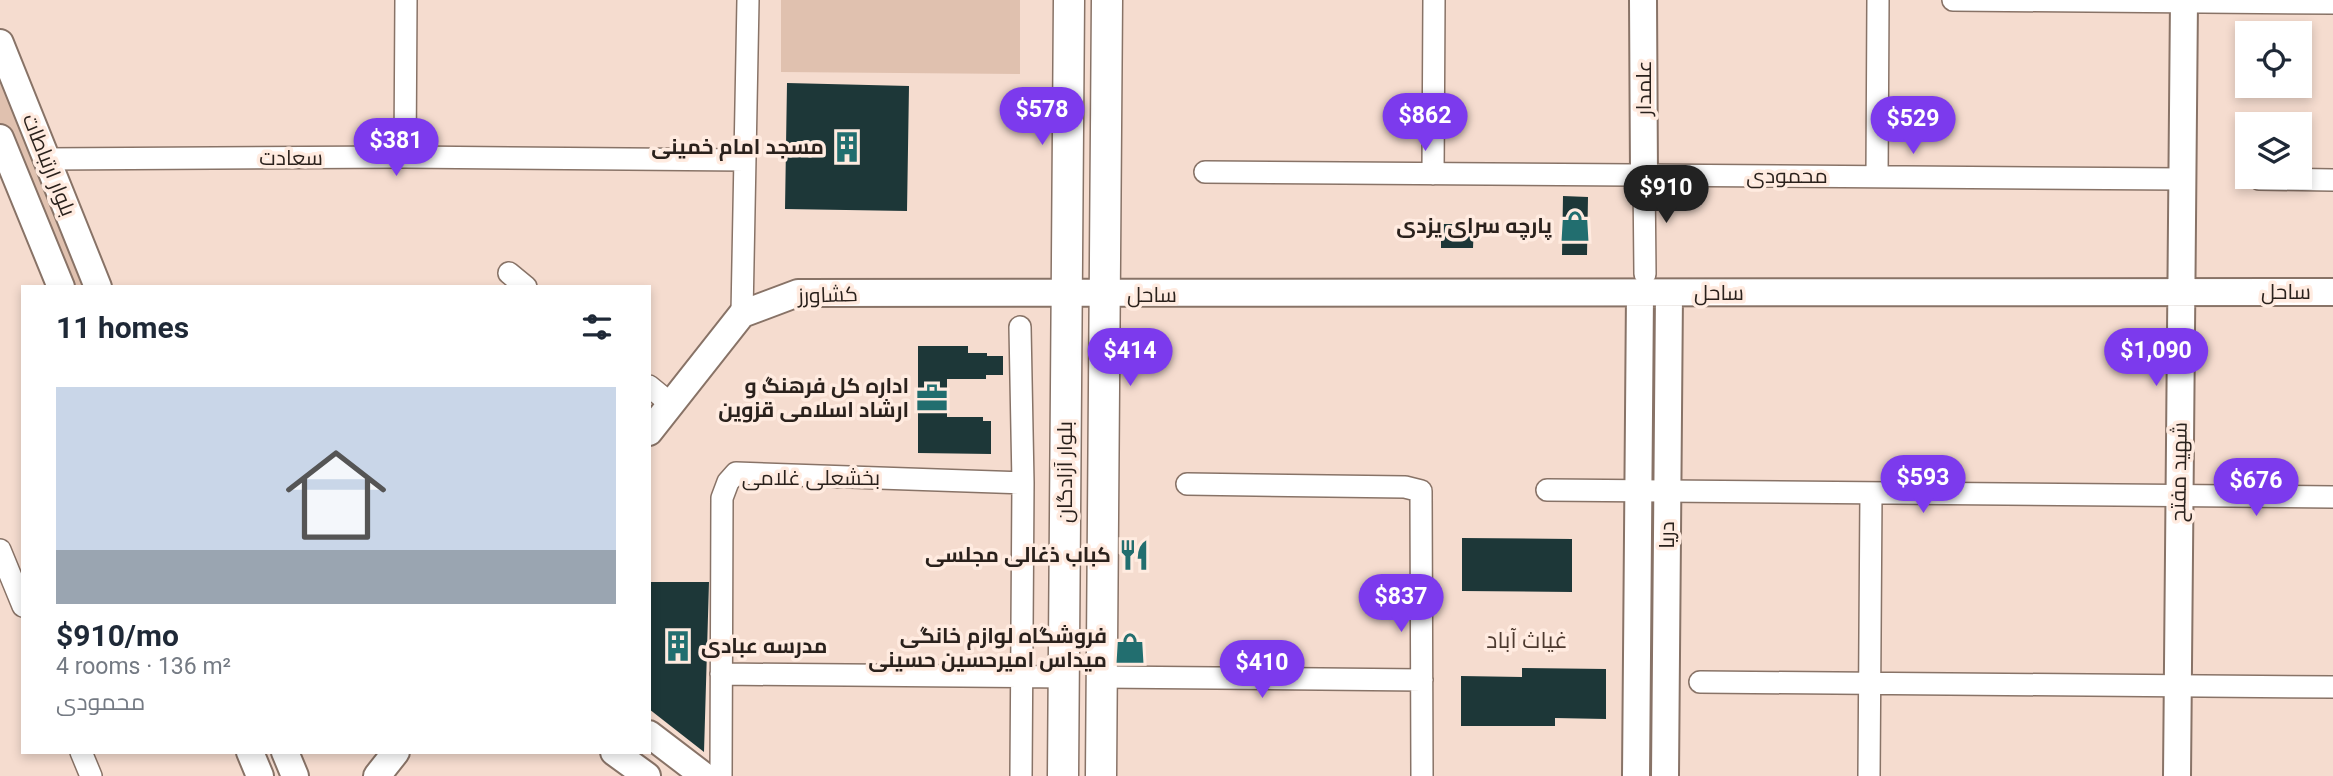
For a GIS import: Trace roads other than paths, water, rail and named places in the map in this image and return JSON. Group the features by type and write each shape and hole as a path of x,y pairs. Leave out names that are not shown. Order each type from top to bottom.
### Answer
{"main road":[{"name":"بلوار آزادگان","path":"1063,776 1069,0"},
{"name":"بلوار آزادگان","path":"1101,776 1107,0"}],"street":[{"path":"405,157 406,0"},
{"path":"651,429 742,314 748,0"},
{"path":"1433,174 1434,0"},
{"name":"علمدار","path":"1643,0 1644,175"},
{"path":"1877,177 1878,0"},
{"path":"1953,0 2333,3"},
{"name":"شهید مفتح","path":"2176,776 2183,1"},
{"name":"بلوار ارتباطات","path":"0,43 97,285"},
{"path":"5,149 46,159"},
{"name":"بلوار ارتباطات","path":"5,149 60,285"},
{"name":"سعادت","path":"46,159 405,157 745,160"},
{"name":"محمودی","path":"1205,172 2182,179"},
{"path":"1642,284 1644,175"},
{"path":"2312,180 2333,180"},
{"path":"509,273 524,285"},
{"name":"ساحل","path":"1067,295 1642,284 1669,293 2333,292"},
{"name":"دریا","path":"1636,776 1642,284"},
{"name":"کشاورز","path":"742,314 798,293 1067,295"},
{"name":"دریا","path":"1665,776 1669,293"},
{"path":"1020,327 1023,483 1021,776"},
{"path":"651,388 671,404"},
{"name":"بخشعلی غلامی","path":"721,776 722,498 728,482 736,473 1023,483"},
{"path":"1186,484 1405,487 1421,491 1422,776"},
{"path":"1547,490 2333,497"},
{"path":"1869,776 1871,493"},
{"path":"10,560 21,599"},
{"path":"722,674 1063,677"},
{"path":"1102,677 1422,680"},
{"path":"1637,682 1666,682"},
{"path":"1700,682 2333,687"},
{"path":"651,736 704,776"},
{"path":"82,754 91,776"},
{"path":"251,754 260,776"},
{"path":"286,754 295,776"},
{"path":"377,776 394,754"},
{"path":"617,754 647,776"}],"place":[{"name":"مسجد امام خمینی","path":"847,147"},
{"name":"پارچه سرای یزدی","path":"1575,226"},
{"name":"اداره کل فرهنگ و ارشاد اسلامی قزوین","path":"932,398"},
{"name":"کباب ذغالی مجلسی","path":"1134,555"},
{"name":"مدرسه عبادی","path":"678,646"},
{"name":"فروشگاه لوازم خانگی میداس امیرحسین حسینی","path":"1130,648"}],"district":[{"name":"غیاث آباد","path":"1527,640"}]}
